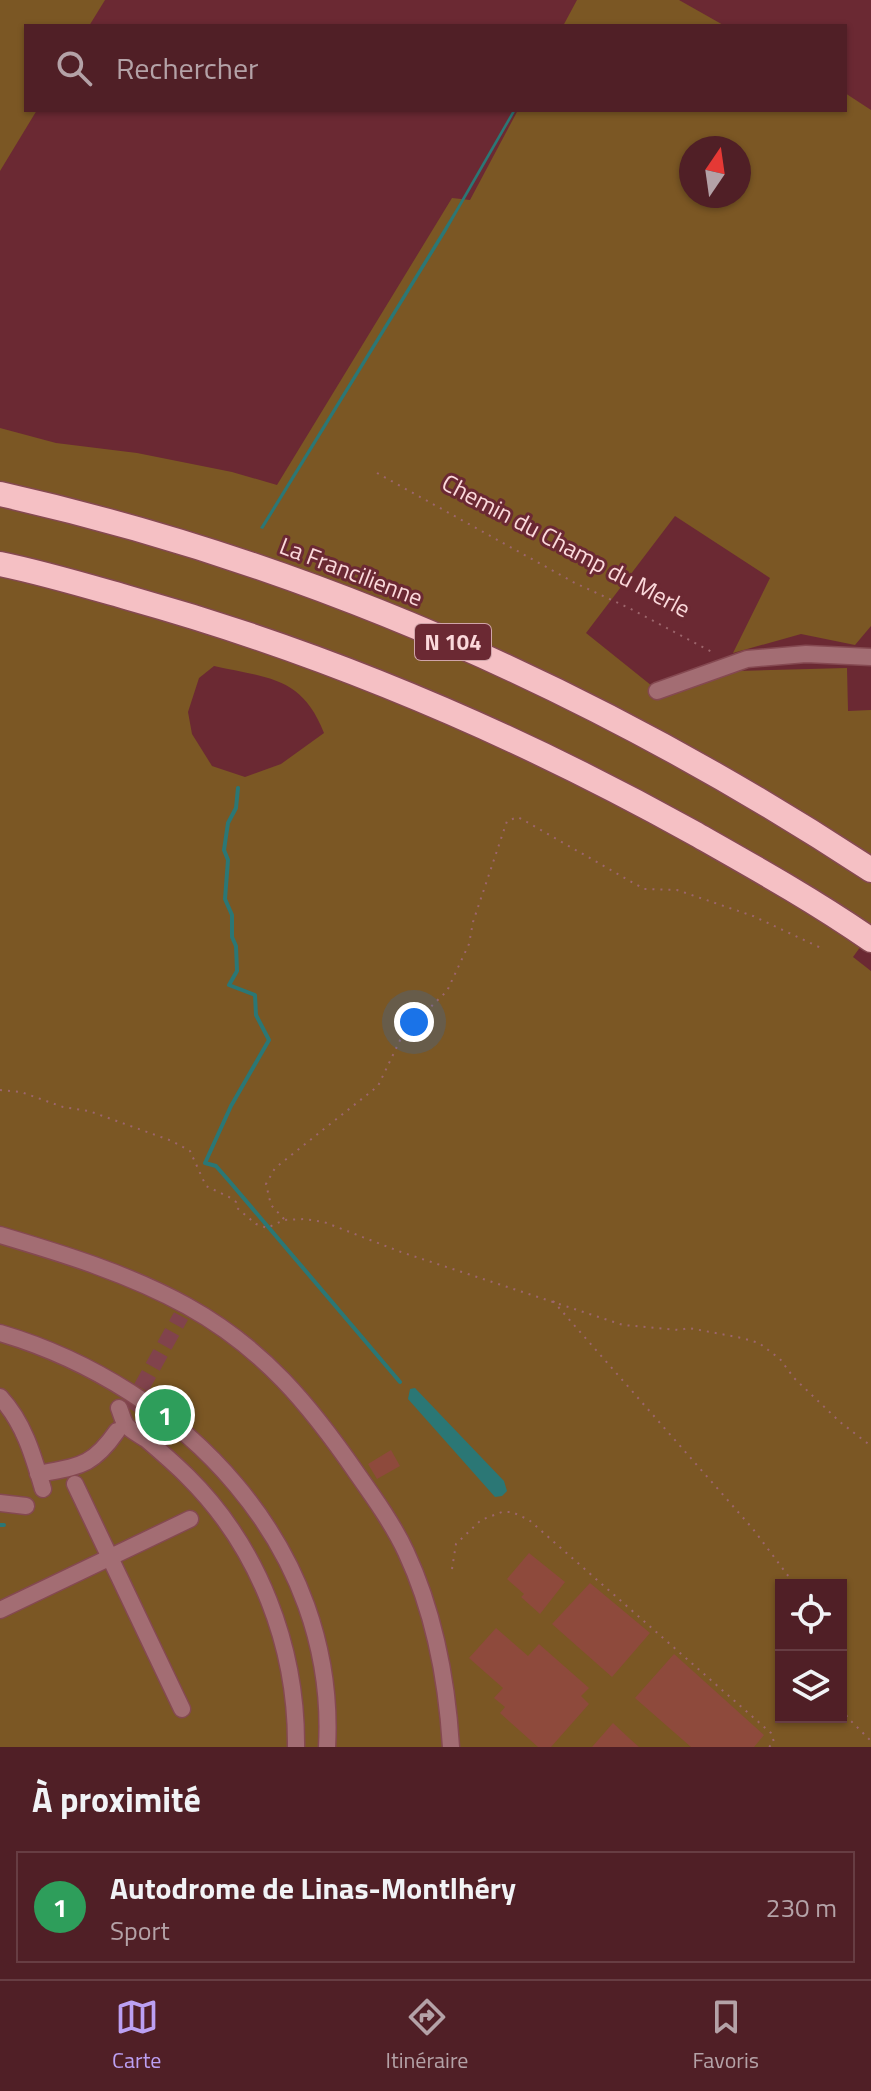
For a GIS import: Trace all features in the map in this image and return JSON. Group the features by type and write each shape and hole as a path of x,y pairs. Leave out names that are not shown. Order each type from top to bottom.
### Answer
{"highway":[{"name":"La Francilienne","path":"0,494 143,531 230,558 451,641 539,680 680,754 754,796 871,870"},
{"name":"N 104","path":"0,564 183,613 287,648 425,702 512,740 646,806 794,891 871,940"}],"street":[{"path":"657,691 761,657 806,654 871,657"},
{"path":"0,1235 63,1254 146,1286 184,1311 239,1340 270,1365 299,1395 365,1485 405,1549 435,1638 451,1747"},
{"path":"0,1333 67,1358 105,1376 141,1399 216,1460 261,1516 287,1561 312,1626 321,1667 328,1724 327,1747"},
{"path":"0,1397 26,1435 41,1481 93,1459 117,1431"},
{"path":"119,1408 126,1425 196,1485 236,1537 259,1578 290,1665 295,1699 296,1747"},
{"path":"75,1484 182,1709"},
{"path":"0,1503 26,1506"},
{"path":"0,1610 190,1519"}],"path":[{"name":"Chemin du Champ du Merle","path":"377,473 575,583 640,613 732,664"},
{"path":"284,1220 271,1205 266,1184 275,1168 378,1086 403,1034 447,991 469,944 473,922 507,821 518,817 644,889 677,890 753,916 821,948"},
{"path":"0,1090 21,1092 63,1107 89,1111 172,1141 190,1151 206,1186 229,1197 256,1224 267,1228 284,1220 324,1222 459,1272 623,1325 679,1330 689,1328 759,1343 780,1359 794,1378 840,1422 871,1446"},
{"path":"552,1300 753,1529 790,1579"},
{"path":"452,1569 456,1544 481,1520 502,1512 512,1512 529,1520 771,1733 774,1742 769,1747"},
{"path":"847,1717 871,1741"}],"shaded area":[{"path":"0,0 105,0 90,24 24,24 24,112 36,112 0,171"},
{"path":"577,0 679,0 721,24 564,24"},
{"path":"847,94 871,110 871,626 855,645 801,634 733,653 770,578 675,516 586,633 657,690 739,671 847,668 848,711 871,710 871,932 853,957 871,971 871,1747 0,1747 0,428 56,443 137,453 232,472 277,485 452,198 470,200 517,112 847,112","holes":["214,666 266,677 294,690 305,700 324,733 281,764 245,777 212,766 192,734 188,712 199,678"]}],"water":[{"path":"512,112 515,112 446,232 263,529 260,528 456,209"},
{"path":"415,1388 504,1481 507,1491 502,1496 495,1497 408,1399 410,1389"}],"building":[{"path":"391,1450 400,1466 377,1479 368,1464"},
{"path":"529,1553 565,1582 540,1614 507,1579"},
{"path":"590,1583 650,1633 612,1677 552,1624"},
{"path":"496,1628 528,1656 539,1644 589,1688 581,1696 589,1704 551,1747 538,1747 500,1713 505,1707 494,1698 503,1688 469,1658"},
{"path":"674,1654 764,1735 754,1747 691,1747 635,1698"},
{"path":"613,1723 630,1739 639,1747 592,1747"}],"waterway":[{"path":"238,788 236,808 228,823 224,850 228,860 225,899 232,915 237,971 229,985 255,995 256,1015 269,1040 231,1106 205,1163 216,1166 400,1382"}],"tunnel":[{"path":"118,1430 181,1316"}],"place":[{"name":"Autodrome de Linas-Montlhéry","path":"165,1415"}]}
